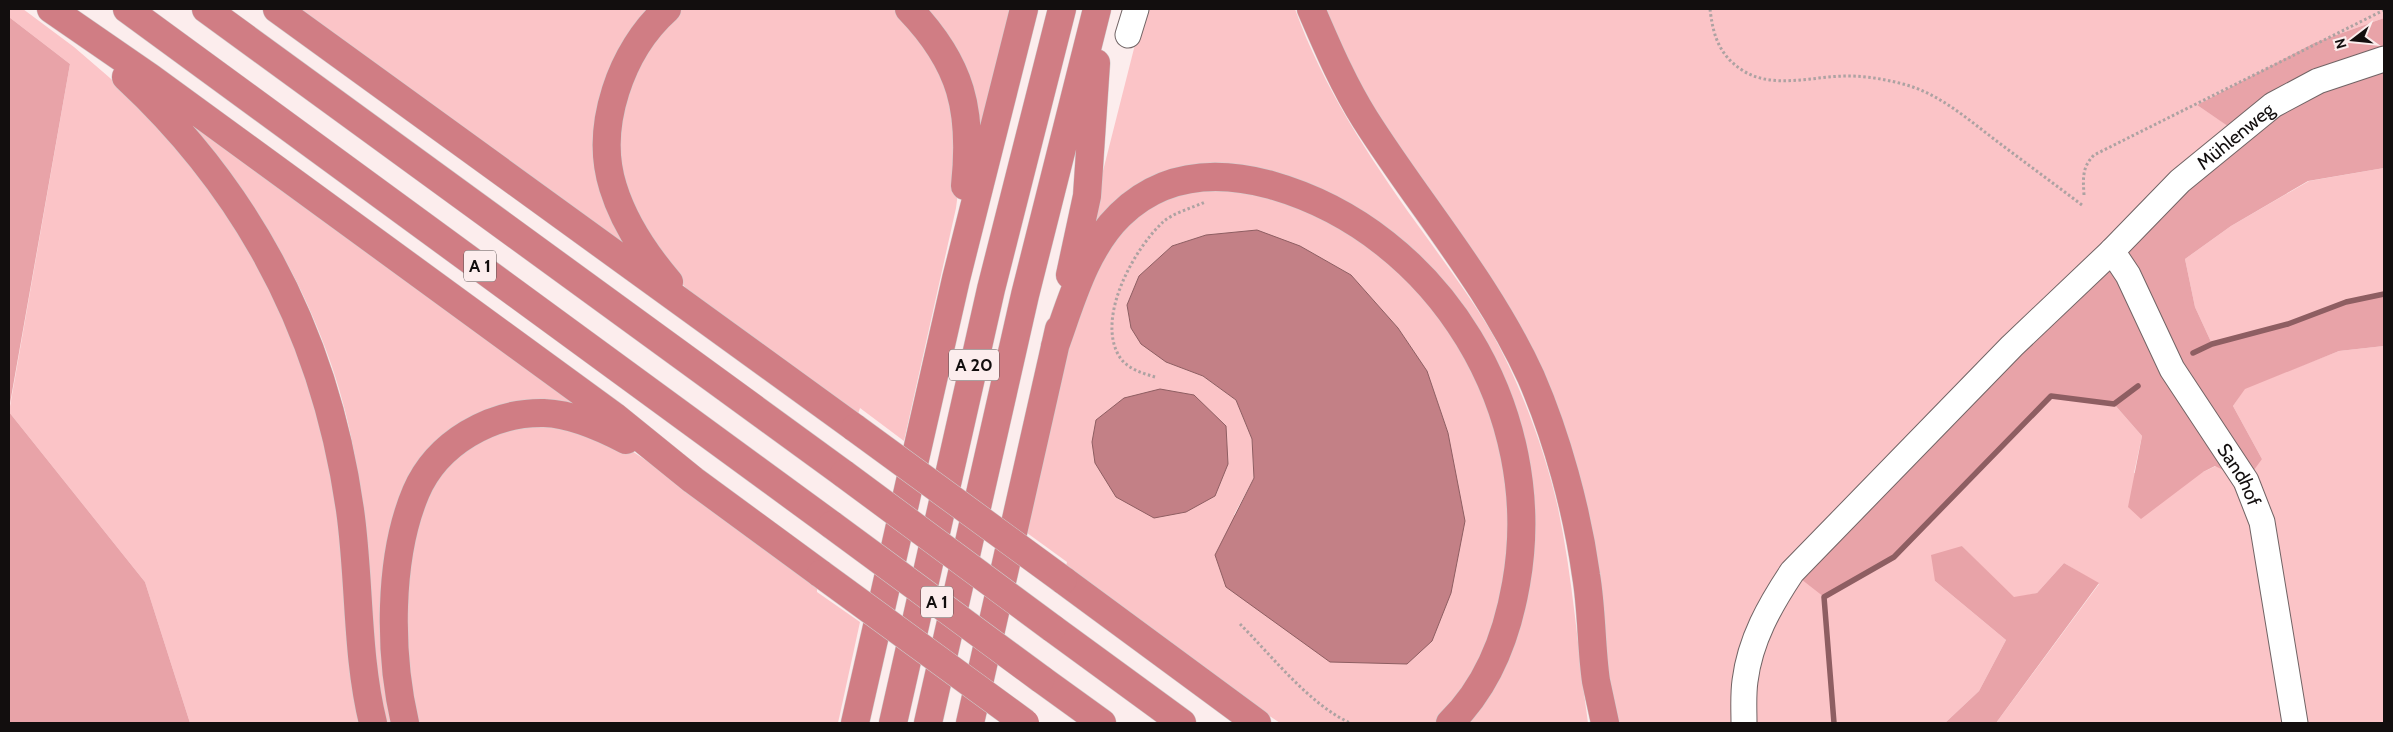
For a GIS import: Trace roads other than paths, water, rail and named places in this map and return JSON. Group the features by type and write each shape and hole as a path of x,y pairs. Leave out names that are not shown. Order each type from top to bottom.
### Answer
{"highway":[{"name":"A 1","path":"127,9 1102,723"},
{"name":"A 1","path":"206,9 1182,723"},
{"path":"277,9 1257,721"},
{"path":"667,9 642,37 628,60 617,87 608,133 608,155 612,186 625,218 644,250 695,311"},
{"path":"909,9 927,27 944,52 958,80 966,113 968,154 956,279"},
{"path":"855,723 956,279 1024,9"},
{"name":"A 20","path":"893,723 991,289 1062,9"},
{"path":"970,723 1087,196 1098,9"},
{"name":"A 20","path":"928,723 1026,296 1098,9"},
{"path":"1311,9 1336,68 1364,117 1499,316 1531,378 1575,508 1587,576 1596,681 1605,723"},
{"path":"56,12 152,78 606,411 693,480 1025,723"},
{"path":"56,12 160,111 224,187 263,246 305,334 322,381 338,436 350,511 362,648 373,723"},
{"path":"1055,346 1088,260 1101,237 1118,216 1144,194 1167,184 1191,178 1217,176 1250,180 1290,191 1322,204 1382,240 1416,270 1447,304 1475,345 1498,393 1512,443 1520,493 1522,534 1512,609 1499,648 1480,688 1450,723"},
{"path":"405,723 397,664 394,611 399,560 406,523 416,491 435,462 455,442 480,426 511,415 544,413 565,416 597,426 625,439 693,480"}],"street":[{"path":"1128,35 1136,9"},
{"name":"Mühlenweg","path":"1744,723 1745,680 1754,646 1768,608 1792,572 2012,346 2112,251 2180,181 2273,105 2318,81 2384,59"},
{"name":"Sandhof","path":"2112,251 2128,275 2172,369 2246,481 2262,522 2294,723"}],"waterway":[{"path":"2193,353 2212,344 2288,324 2346,302 2384,294"},
{"path":"1834,723 1824,597 1894,557 2051,396 2114,404 2138,386"}]}
